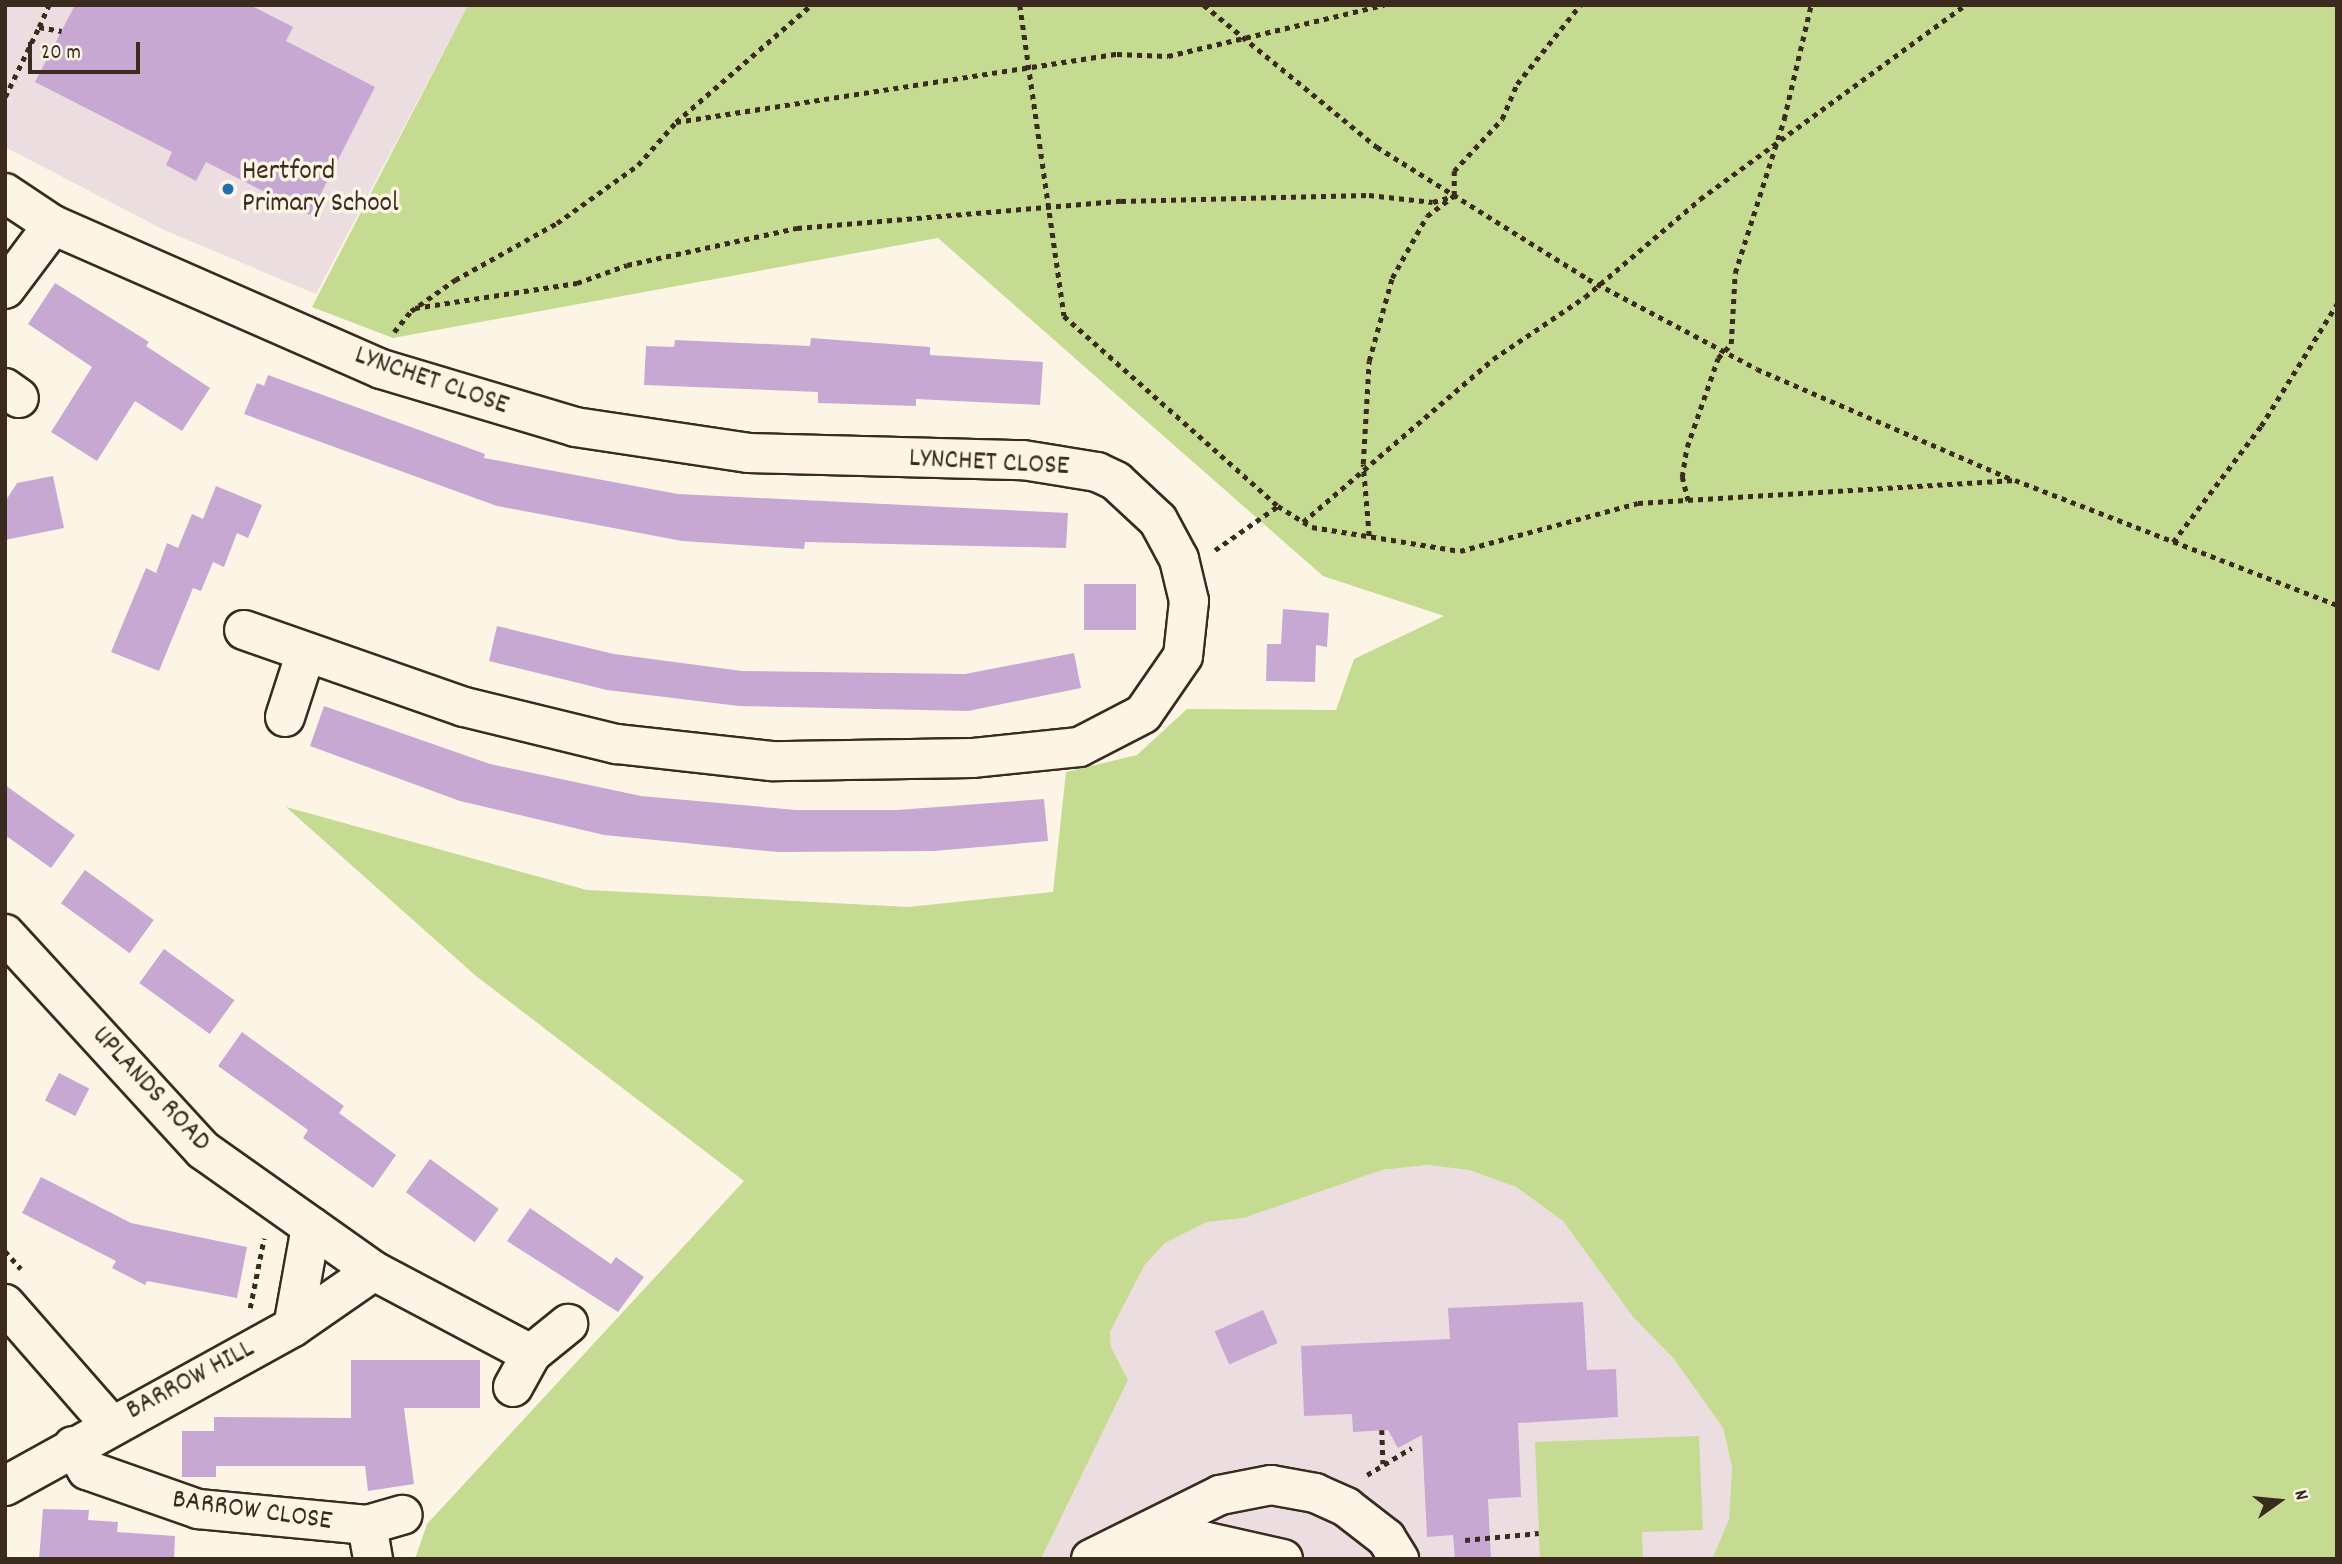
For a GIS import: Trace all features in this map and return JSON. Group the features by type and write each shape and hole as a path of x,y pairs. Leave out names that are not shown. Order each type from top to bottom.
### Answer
{"street":[{"name":"LYNCHET CLOSE","path":"5,193 53,225 381,369 575,427 748,453 1070,466 1116,481 1137,498 1163,529 1183,572 1189,639 1160,696 1109,736 1039,755 841,760 694,757 499,716 244,630"},
{"path":"5,289 53,225"},
{"path":"285,717 306,652"},
{"name":"UPLANDS ROAD","path":"5,934 170,1119 203,1150 374,1271 531,1354"},
{"path":"293,1327 312,1227"},
{"name":"BARROW HILL","path":"5,1486 110,1424 293,1327 374,1271"},
{"path":"16,1290 110,1424"},
{"path":"513,1387 531,1354 568,1324"},
{"name":"BARROW CLOSE","path":"73,1446 87,1470 162,1500 370,1542 403,1515"},
{"path":"1107,1550 1234,1489 1271,1485 1315,1493 1346,1507 1386,1538 1399,1559"},
{"path":"1107,1550 1183,1538 1283,1559"}],"path":[{"path":"5,97 50,5"},
{"path":"381,369 394,331 415,308 557,223 638,165 676,122 811,5"},
{"path":"1020,5 1064,316 1278,506 1303,522 1369,537 1460,551 1638,503 2015,480"},
{"path":"1204,5 1377,148 1598,284 1857,415 2015,480 2337,605"},
{"path":"676,122 1117,54 1168,56 1239,36 1291,31 1384,5"},
{"path":"1369,537 1363,467 1369,361 1381,305 1411,238 1454,196 1454,171 1502,119 1517,84 1580,5"},
{"path":"1688,501 1682,477 1687,447 1718,358 1726,351 1729,296 1811,5"},
{"path":"1303,522 1363,467 1493,359 1598,284 1774,144 1965,5"},
{"path":"39,27 62,31"},
{"path":"415,308 449,307 577,283 627,265 797,228 1048,205 1369,195 1433,202 1454,196"},
{"path":"2173,542 2261,426 2337,304"},
{"path":"1183,572 1278,506"},
{"path":"261,1307 248,1314 267,1223"},
{"path":"5,1251 16,1290"},
{"path":"1382,1430 1383,1465"},
{"path":"1358,1480 1411,1448"},
{"path":"1465,1540 1539,1533"}],"shaded area":[{"name":"Hertford Primary School","path":"5,5 468,5 316,294 164,230 5,147"},
{"path":"1427,1165 1469,1170 1516,1187 1563,1221 1633,1317 1674,1359 1723,1428 1732,1467 1729,1519 1712,1559 1041,1559 1128,1380 1111,1347 1110,1332 1144,1266 1165,1243 1207,1222 1244,1218 1382,1170"}],"green space":[{"path":"468,5 2337,5 2337,1559 1712,1559 1729,1519 1732,1467 1723,1428 1674,1359 1633,1317 1563,1221 1516,1187 1469,1170 1427,1165 1382,1170 1244,1218 1207,1222 1165,1243 1144,1266 1110,1332 1111,1347 1128,1380 1041,1559 415,1559 427,1524 744,1181 476,976 286,807 587,890 908,907 1053,892 1066,772 1137,755 1187,709 1336,710 1354,659 1444,616 1323,576 938,238 393,338 312,307"},
{"path":"1699,1436 1703,1530 1642,1532 1643,1559 1540,1559 1535,1442"}],"building":[{"path":"75,5 250,5 293,27 286,41 375,87 310,215 206,162 196,181 166,165 172,152 35,82"},
{"path":"55,283 149,342 146,346 210,388 182,431 135,401 97,461 51,432 92,367 28,324"},
{"path":"811,338 930,347 930,355 1043,362 1040,405 916,399 916,406 818,403 818,392 644,385 646,346 674,347 675,340 810,346"},
{"path":"268,375 485,454 484,458 678,494 1068,513 1066,548 805,542 804,549 682,541 497,506 244,414 257,383 264,386"},
{"path":"53,476 64,528 5,540 5,502 17,483"},
{"path":"216,486 262,505 248,538 237,533 224,567 213,562 201,591 193,588 159,671 111,652 146,568 156,573 167,543 178,548 192,514 203,519"},
{"path":"1084,584 1136,584 1136,630 1084,630"},
{"path":"1283,609 1329,613 1327,647 1316,645 1315,682 1266,681 1267,644 1281,644"},
{"path":"497,626 614,654 742,671 965,674 1074,653 1081,688 968,711 739,706 607,690 489,661"},
{"path":"324,706 490,764 641,796 796,810 897,810 1044,799 1048,841 934,851 778,852 604,835 460,801 310,746"},
{"path":"5,785 75,835 51,868 5,835"},
{"path":"85,870 154,920 130,953 61,903"},
{"path":"164,949 234,1000 210,1034 139,983"},
{"path":"242,1032 344,1106 339,1113 396,1155 373,1188 303,1138 308,1130 218,1066"},
{"path":"59,1073 89,1088 75,1116 45,1101"},
{"path":"430,1159 499,1209 475,1242 406,1192"},
{"path":"41,1177 131,1223 247,1247 237,1298 147,1281 145,1285 112,1268 116,1261 22,1213"},
{"path":"530,1208 611,1264 616,1257 644,1277 618,1312 507,1241"},
{"path":"1583,1302 1587,1370 1616,1369 1618,1417 1518,1423 1521,1497 1488,1499 1491,1559 1455,1559 1453,1535 1427,1537 1422,1435 1398,1448 1388,1430 1353,1432 1352,1414 1304,1416 1301,1346 1450,1339 1448,1308"},
{"path":"1263,1310 1278,1343 1229,1364 1215,1332"},
{"path":"351,1360 480,1360 480,1408 404,1408 414,1484 368,1491 365,1466 216,1466 216,1477 182,1477 182,1431 214,1431 214,1417 351,1418"},
{"path":"43,1509 89,1510 88,1520 118,1522 117,1532 175,1536 174,1559 39,1559"}],"place":[{"name":"Hertford Primary School","path":"228,189"}]}
